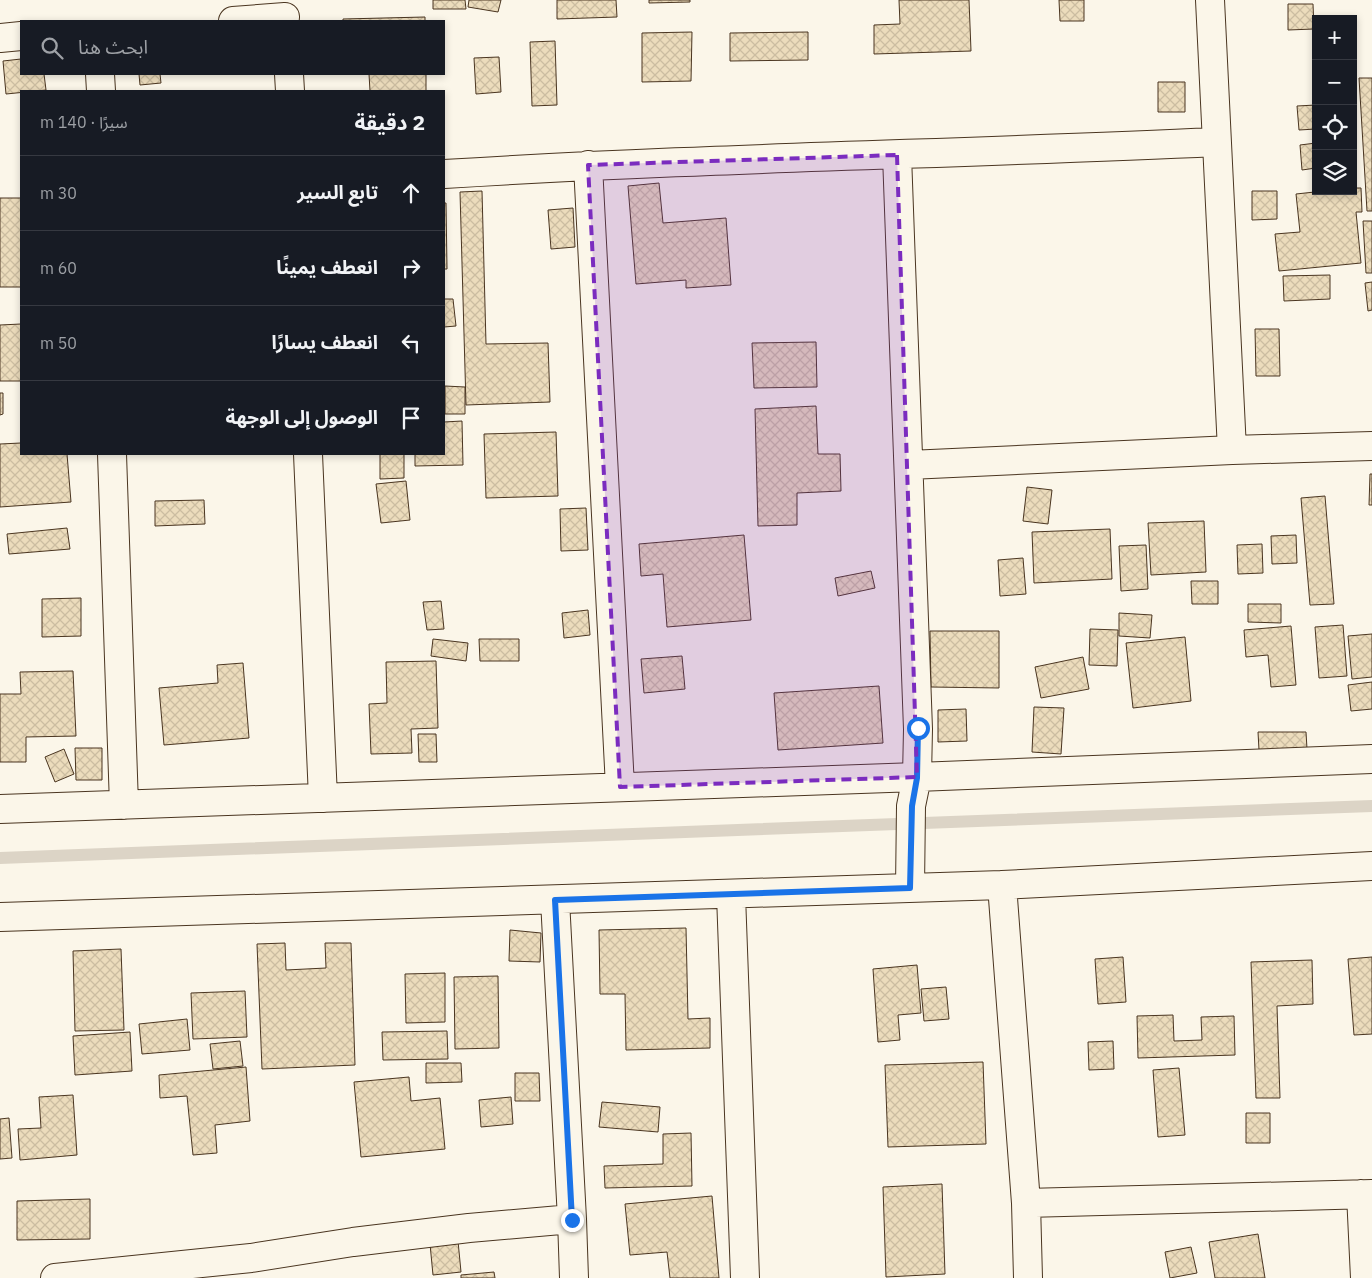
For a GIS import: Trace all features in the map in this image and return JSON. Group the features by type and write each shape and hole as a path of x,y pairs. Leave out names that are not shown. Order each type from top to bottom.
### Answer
{"street":[{"path":"1210,0 1232,450"},
{"path":"239,20 284,13"},
{"path":"0,38 20,36"},
{"path":"100,75 100,90"},
{"path":"289,75 290,90"},
{"path":"445,174 588,165 1216,142"},
{"path":"897,155 918,728 917,778 912,806 910,888"},
{"path":"588,165 620,787"},
{"path":"909,465 1232,450 1372,446"},
{"path":"112,455 124,805"},
{"path":"308,455 324,798"},
{"path":"0,809 917,778 1372,759"},
{"path":"0,918 1002,885 1372,866"},
{"path":"1002,885 1026,1203 1028,1278"},
{"path":"731,895 745,1278"},
{"path":"555,900 574,1278"},
{"path":"1026,1203 1367,1194 1365,1278"},
{"path":"55,1278 251,1268 402,1236 469,1228 572,1220"}],"highlighted area":[{"path":"897,155 917,777 620,787 588,165"}],"building":[{"path":"433,0 465,0 466,9 433,9"},
{"path":"469,0 501,0 498,12 468,7"},
{"path":"557,0 616,0 617,17 557,19"},
{"path":"649,0 690,0 690,2 649,3"},
{"path":"899,0 969,0 971,51 874,54 874,25 900,24"},
{"path":"1059,0 1084,0 1084,21 1060,21"},
{"path":"1288,4 1313,4 1312,29 1288,30"},
{"path":"425,17 425,20 343,19"},
{"path":"692,32 691,81 642,82 642,33"},
{"path":"808,32 808,60 730,61 730,33"},
{"path":"555,41 557,105 532,106 530,42"},
{"path":"499,57 501,92 476,94 474,58"},
{"path":"20,59 20,75 44,75 46,90 20,90 20,93 6,94 3,61"},
{"path":"139,75 160,75 161,83 140,85"},
{"path":"369,75 426,75 426,90 370,90"},
{"path":"1359,78 1372,78 1372,211 1367,211"},
{"path":"1158,82 1185,82 1185,112 1158,112"},
{"path":"1312,105 1312,129 1299,130 1297,106"},
{"path":"1312,144 1312,169 1302,170 1300,145"},
{"path":"659,183 663,223 726,218 731,285 686,288 686,280 636,284 628,186"},
{"path":"1357,188 1361,188 1362,212 1356,212 1361,263 1279,271 1275,234 1300,232 1296,194 1312,192 1312,195 1357,195"},
{"path":"482,191 486,344 548,343 550,402 466,405 460,192"},
{"path":"1252,191 1277,191 1277,219 1252,220"},
{"path":"0,198 20,198 20,287 0,287"},
{"path":"445,203 446,203 447,269 445,269"},
{"path":"573,208 575,247 551,249 548,210"},
{"path":"1363,221 1372,221 1372,273 1366,273"},
{"path":"1330,275 1330,299 1284,301 1283,276"},
{"path":"1372,282 1372,310 1368,311 1365,283"},
{"path":"445,299 453,299 456,326 445,327"},
{"path":"20,324 20,381 0,381 0,325"},
{"path":"1255,329 1279,329 1280,376 1256,376"},
{"path":"816,342 817,387 754,388 752,343"},
{"path":"445,386 465,387 465,414 445,414"},
{"path":"0,393 3,393 3,414 0,415"},
{"path":"816,406 818,454 840,454 841,491 797,493 797,525 758,526 755,409"},
{"path":"462,421 463,465 415,466 415,455 445,455 445,422"},
{"path":"556,432 558,496 486,498 484,434"},
{"path":"20,443 20,455 67,455 71,502 0,507 0,444"},
{"path":"380,455 404,455 404,478 380,479"},
{"path":"1370,474 1372,474 1372,505 1369,505"},
{"path":"406,481 410,520 381,523 376,484"},
{"path":"1027,487 1052,490 1048,524 1023,521"},
{"path":"1325,496 1334,604 1310,605 1301,498"},
{"path":"204,500 205,524 155,526 155,501"},
{"path":"586,508 588,550 561,551 560,509"},
{"path":"1204,521 1206,572 1151,575 1148,523"},
{"path":"67,528 70,549 9,554 7,534"},
{"path":"1110,529 1112,579 1034,583 1032,532"},
{"path":"744,535 751,620 667,627 663,574 641,576 639,544"},
{"path":"1296,535 1297,563 1272,564 1271,536"},
{"path":"1262,544 1263,573 1238,574 1237,545"},
{"path":"1146,545 1148,589 1121,591 1119,546"},
{"path":"1023,558 1026,594 1000,596 998,560"},
{"path":"871,571 875,588 838,596 835,578"},
{"path":"1191,581 1218,581 1218,604 1192,604"},
{"path":"81,598 81,636 42,637 42,599"},
{"path":"441,601 444,629 427,630 423,602"},
{"path":"1248,604 1281,604 1281,623 1248,622"},
{"path":"588,610 590,635 564,638 562,613"},
{"path":"1119,613 1152,615 1150,638 1119,636"},
{"path":"1343,625 1347,676 1319,678 1315,627"},
{"path":"1291,626 1296,685 1271,687 1268,655 1246,657 1244,630"},
{"path":"1090,629 1118,630 1117,666 1089,665"},
{"path":"930,631 999,631 999,688 931,687"},
{"path":"1372,634 1372,677 1352,679 1348,636"},
{"path":"1185,637 1191,701 1133,708 1126,643"},
{"path":"433,639 468,643 466,661 431,656"},
{"path":"479,639 519,639 519,661 480,661"},
{"path":"682,656 685,689 644,693 641,659"},
{"path":"1083,657 1089,689 1041,698 1035,667"},
{"path":"436,661 438,728 411,729 412,753 371,754 369,704 387,703 386,662"},
{"path":"243,663 249,738 164,745 159,688 218,683 217,665"},
{"path":"73,671 76,736 26,737 26,762 0,762 0,694 21,694 20,672"},
{"path":"1372,682 1372,709 1351,711 1348,685"},
{"path":"879,686 883,743 778,750 774,693"},
{"path":"1034,707 1064,708 1061,754 1032,752"},
{"path":"966,709 967,741 938,742 938,710"},
{"path":"1258,732 1306,732 1307,749 1259,750"},
{"path":"418,734 436,734 437,762 419,762"},
{"path":"75,748 102,748 102,780 76,780"},
{"path":"64,749 74,774 55,782 45,757"},
{"path":"686,928 688,1019 710,1018 710,1048 626,1050 625,994 600,994 599,930"},
{"path":"510,930 541,933 540,962 509,961"},
{"path":"285,943 286,970 326,968 325,943 351,943 355,1065 262,1069 257,944"},
{"path":"121,949 124,1030 75,1031 73,951"},
{"path":"1123,957 1126,1002 1098,1004 1095,959"},
{"path":"1372,957 1372,1034 1354,1035 1348,959"},
{"path":"1312,960 1313,1004 1277,1006 1280,1098 1256,1098 1251,962"},
{"path":"917,965 921,1013 898,1015 900,1040 878,1042 873,969"},
{"path":"445,973 445,1022 406,1023 405,974"},
{"path":"498,976 499,1048 455,1049 454,977"},
{"path":"946,987 949,1019 924,1021 921,989"},
{"path":"245,991 247,1037 193,1039 191,993"},
{"path":"1173,1015 1174,1041 1202,1040 1201,1017 1234,1016 1235,1055 1138,1058 1137,1016"},
{"path":"187,1019 190,1050 142,1054 139,1024"},
{"path":"447,1031 448,1059 383,1060 382,1032"},
{"path":"130,1032 132,1071 75,1075 73,1036"},
{"path":"240,1041 243,1066 213,1069 210,1044"},
{"path":"1113,1041 1114,1069 1089,1070 1088,1042"},
{"path":"983,1062 986,1144 888,1147 885,1065"},
{"path":"426,1063 461,1063 462,1082 426,1083"},
{"path":"246,1067 250,1121 215,1125 217,1153 193,1155 187,1096 160,1098 159,1075"},
{"path":"1179,1068 1185,1135 1158,1137 1153,1070"},
{"path":"515,1073 539,1073 540,1101 515,1101"},
{"path":"409,1077 411,1101 440,1098 445,1149 361,1157 354,1082"},
{"path":"73,1095 77,1155 20,1160 18,1129 41,1128 39,1097"},
{"path":"511,1097 513,1124 481,1127 479,1100"},
{"path":"602,1102 660,1107 658,1132 599,1127"},
{"path":"1246,1113 1270,1113 1270,1143 1246,1143"},
{"path":"9,1118 12,1158 0,1159 0,1119"},
{"path":"691,1133 692,1186 605,1188 604,1166 663,1164 663,1134"},
{"path":"942,1184 945,1274 886,1277 883,1187"},
{"path":"712,1196 719,1278 670,1278 667,1252 630,1255 625,1204"},
{"path":"90,1199 90,1239 17,1240 17,1201"},
{"path":"1258,1234 1265,1278 1215,1278 1209,1242"},
{"path":"458,1241 461,1272 433,1275 430,1244"},
{"path":"1191,1247 1197,1273 1170,1278 1165,1252"},
{"path":"494,1272 495,1278 461,1278 461,1275"}],"waterway":[{"path":"0,858 1372,806"}],"route":[{"path":"572,1220 555,900 910,888 912,806 917,778 918,728"}]}
